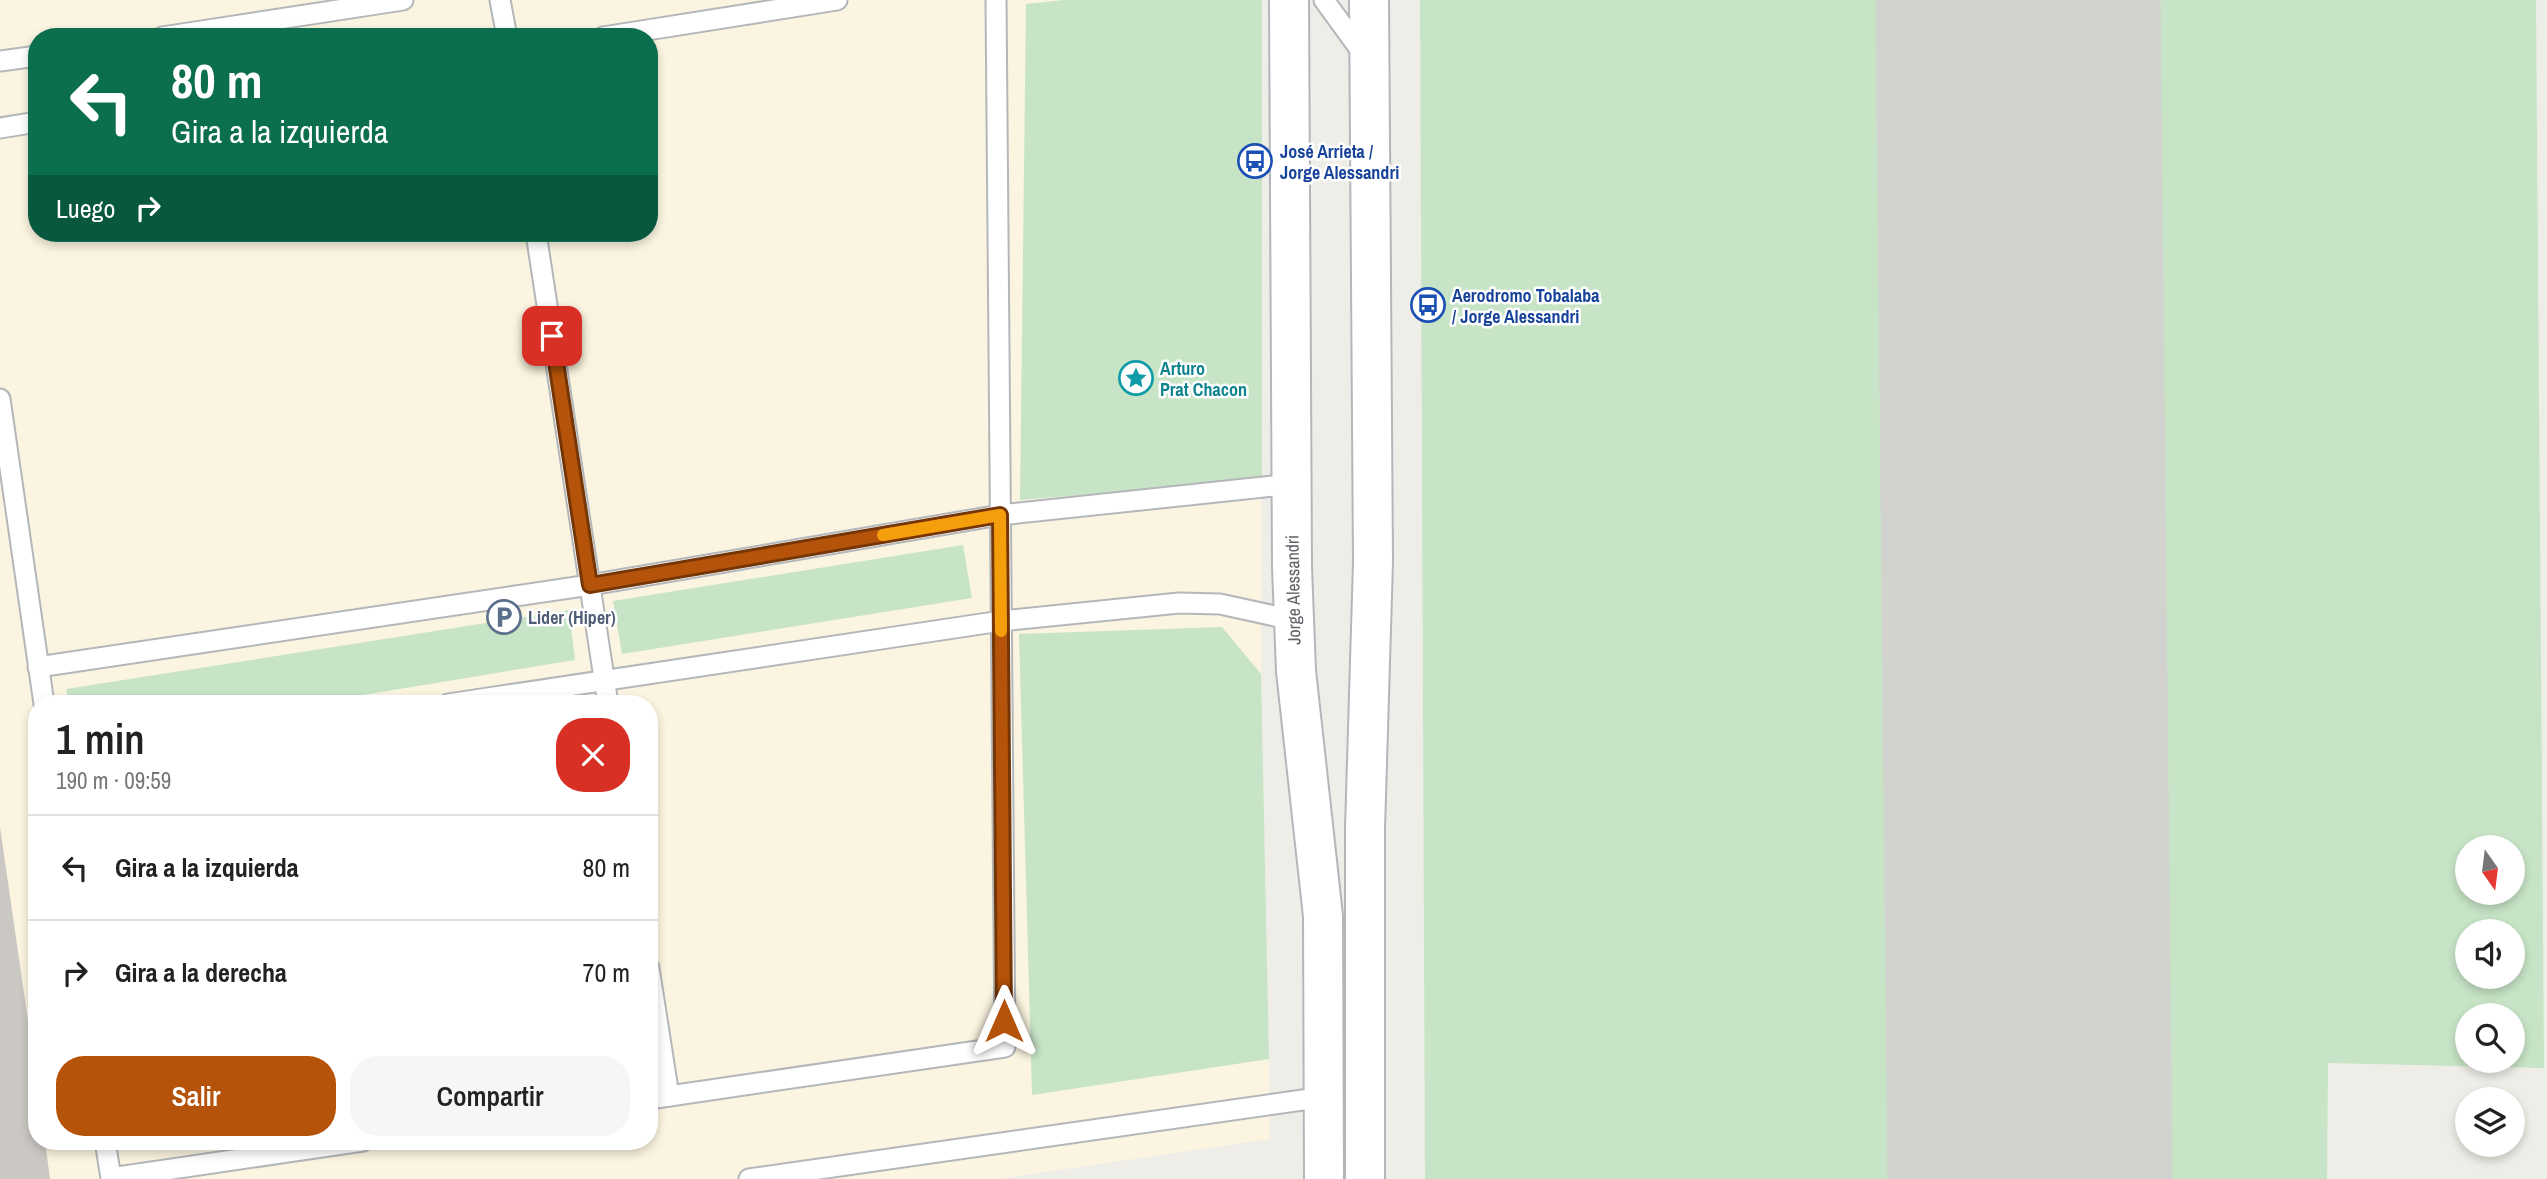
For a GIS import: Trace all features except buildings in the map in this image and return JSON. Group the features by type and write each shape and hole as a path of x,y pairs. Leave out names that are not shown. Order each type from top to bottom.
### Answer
{"main road":[{"name":"Jorge Alessandri","path":"1289,0 1293,620 1296,671 1323,916 1324,1179"},
{"path":"1365,1179 1365,829 1373,562 1369,0"}],"lane":[{"path":"221,28 403,0"},
{"path":"500,0 505,28"},
{"path":"658,28 837,0"},
{"path":"658,1098 1004,1047 996,0"},
{"path":"1324,0 1369,61"},
{"path":"0,61 28,57"},
{"path":"0,128 28,123"},
{"path":"537,242 607,695"},
{"path":"0,399 43,695"},
{"path":"38,667 590,585 1000,515 1292,484"},
{"path":"508,695 1001,621 1180,603 1220,604 1293,620"},
{"path":"658,1026 669,1096"},
{"path":"749,1179 1324,1097"},
{"path":"106,1150 111,1178 302,1150"}],"shaded area":[{"name":"Lider (Hiper)","path":"0,0 1262,0 1261,674 1270,1139 998,1179 0,1179"}],"green space":[{"path":"1063,0 1262,0 1262,480 1020,500 1026,4"},
{"path":"1420,0 1900,0 1913,1179 1425,1179"},
{"path":"2094,0 2536,0 2544,1068 2525,1068 2525,1003 2455,1003 2455,1066 2328,1063 2327,1179 2104,1179"},
{"path":"963,545 972,598 622,654 613,601"},
{"path":"569,610 575,660 363,695 67,695 66,689"},
{"path":"1222,627 1261,674 1269,1059 1032,1095 1019,634"}],"runway":[{"path":"2018,0 2030,1179"}],"slow traffic":[{"path":"883,535 1000,515 1001,631"}],"place":[{"name":"José Arrieta / Jorge Alessandri","path":"1255,161"},
{"name":"Aerodromo Tobalaba / Jorge Alessandri","path":"1428,305"},
{"name":"Arturo Prat Chacon","path":"1136,378"},
{"name":"Lider (Hiper)","path":"504,617"}],"route":[{"path":"552,336 590,585 1000,515 1004,1021"}]}
